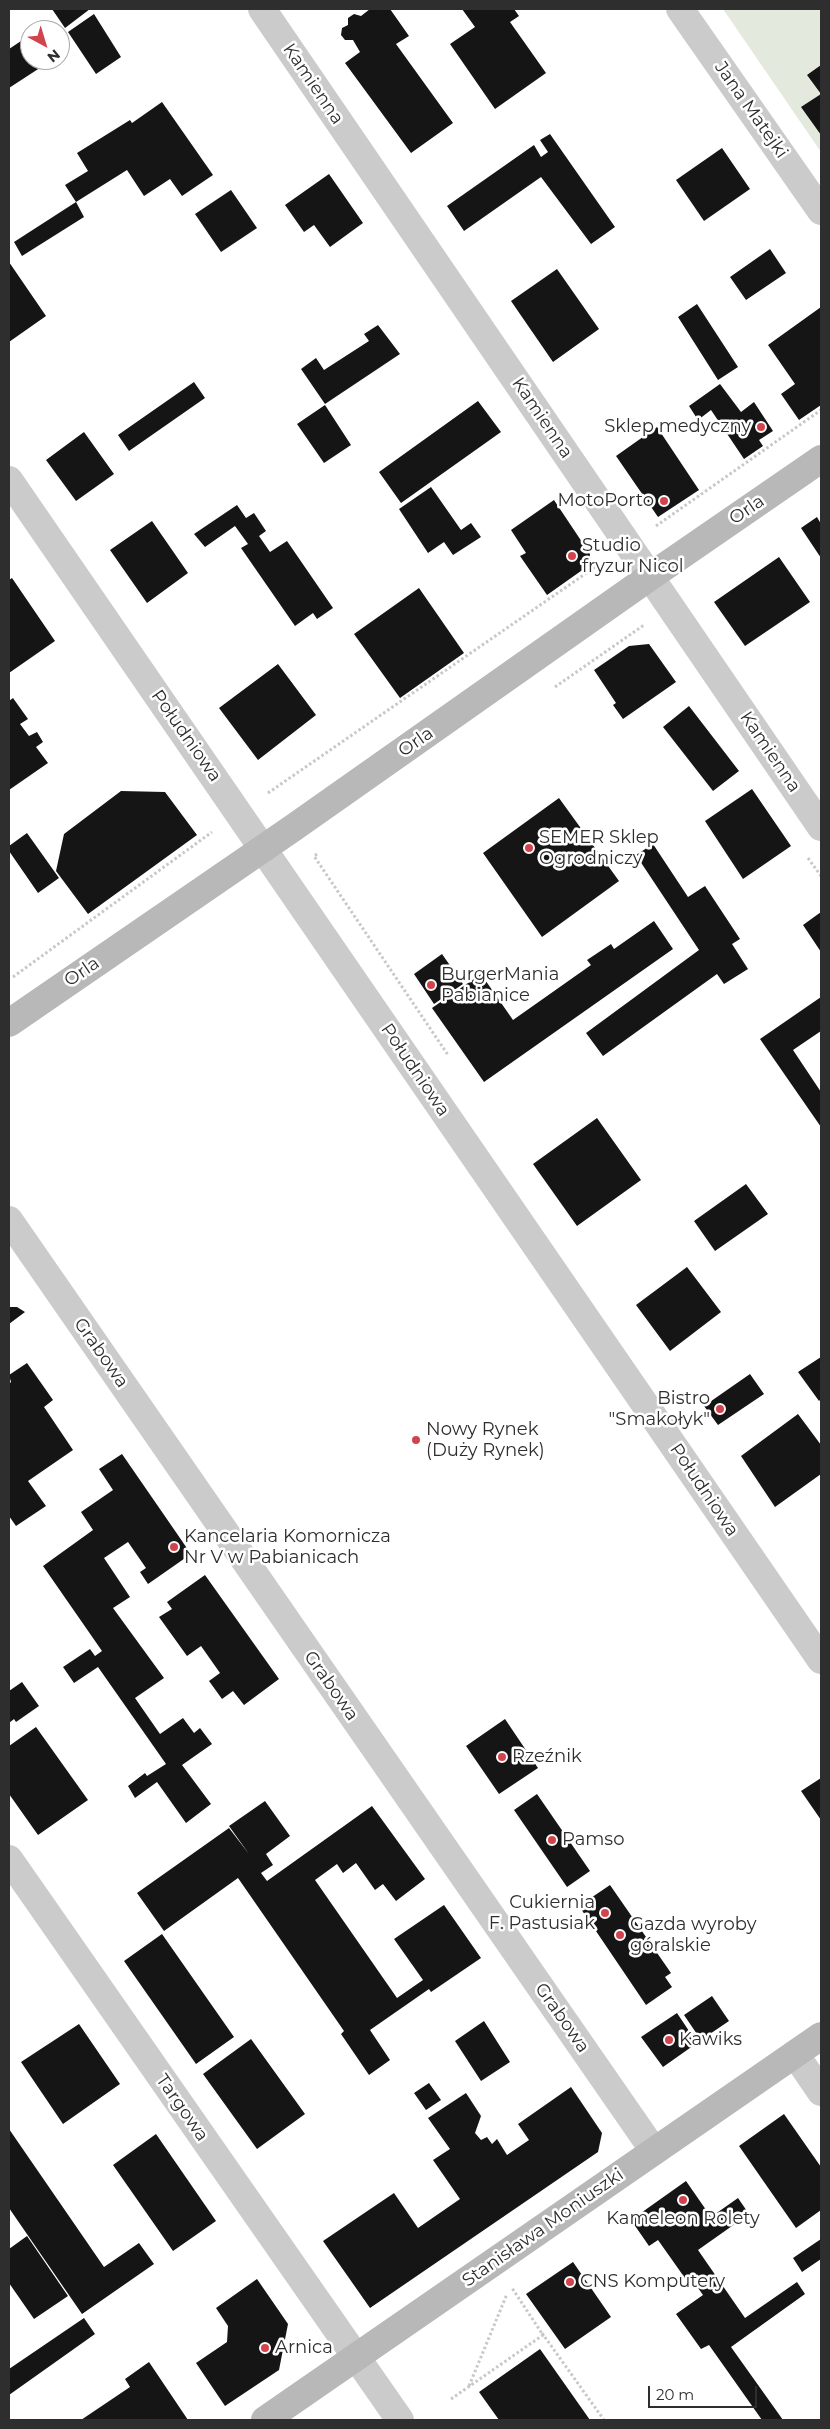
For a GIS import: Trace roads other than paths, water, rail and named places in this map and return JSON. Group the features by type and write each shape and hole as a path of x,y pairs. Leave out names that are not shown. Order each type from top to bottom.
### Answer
{"street":[{"name":"Kamienna","path":"262,9 821,827"},
{"name":"Jana Matejki","path":"680,9 821,212"},
{"name":"Orla","path":"9,1023 264,848 821,459"},
{"name":"Południowa","path":"9,480 821,1660"},
{"name":"Grabowa","path":"9,1220 654,2151"},
{"name":"Targowa","path":"9,1859 400,2420"},
{"name":"Stanisława Moniuszki","path":"264,2420 821,2036"},
{"path":"795,2054 821,2092"}],"place":[{"name":"Sklep medyczny","path":"761,427"},
{"name":"MotoPorto","path":"664,501"},
{"name":"Studio fryzur Nicol","path":"572,556"},
{"name":"SEMER Sklep Ogrodniczy","path":"529,848"},
{"name":"BurgerMania Pabianice","path":"431,985"},
{"name":"Bistro \"Smakołyk\"","path":"720,1409"},
{"name":"Nowy Rynek (Duży Rynek)","path":"416,1440"},
{"name":"Kancelaria Komornicza Nr V w Pabianicach","path":"174,1547"},
{"name":"Rzeźnik","path":"502,1757"},
{"name":"Pamso","path":"552,1840"},
{"name":"Cukiernia F. Pastusiak","path":"605,1913"},
{"name":"Gazda wyroby góralskie","path":"620,1935"},
{"name":"Kawiks","path":"669,2040"},
{"name":"Kameleon Rolety","path":"683,2200"},
{"name":"CNS Komputery","path":"570,2282"},
{"name":"Arnica","path":"265,2348"}]}
